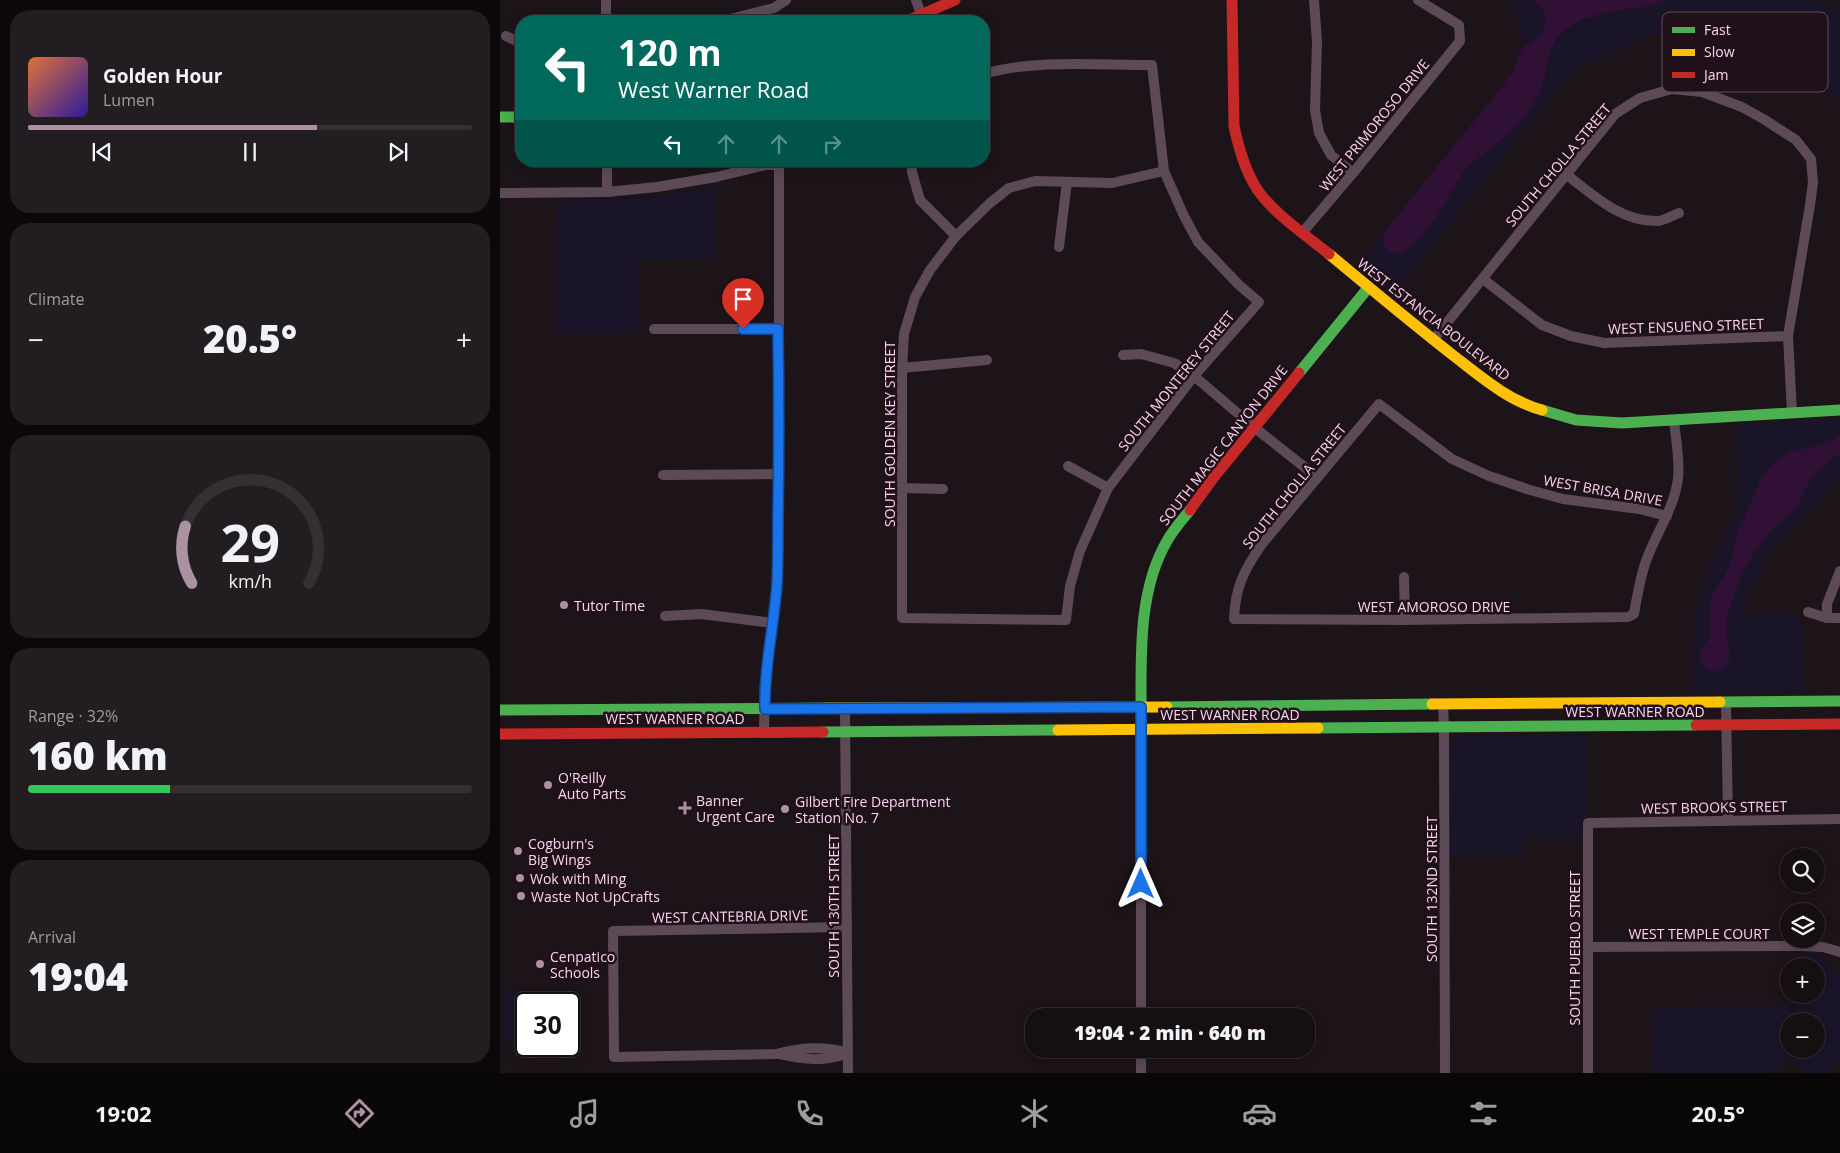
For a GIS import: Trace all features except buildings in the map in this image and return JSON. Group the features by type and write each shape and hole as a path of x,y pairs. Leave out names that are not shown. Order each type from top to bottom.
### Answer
{"main road":[{"path":"928,15 955,0"},
{"name":"WEST ESTANCIA BOULEVARD","path":"1232,0 1233,110 1237,141 1254,185 1273,208 1302,233 1432,340 1490,384 1530,407 1576,420 1600,423 1674,421 1840,410"},
{"path":"500,117 515,117"},
{"name":"SOUTH MAGIC CANYON DRIVE","path":"1141,730 1143,614 1156,564 1167,541 1214,477 1368,288"},
{"name":"WEST WARNER ROAD","path":"500,734 577,722 765,709 1840,701"},
{"name":"WEST WARNER ROAD","path":"500,710 577,722 764,732 1840,724"}],"street":[{"path":"606,0 606,15"},
{"path":"916,0 921,15"},
{"path":"1314,0 1317,42 1315,110 1319,133 1331,154 1354,173"},
{"name":"WEST PRIMOROSO DRIVE","path":"1302,233 1354,173 1458,44 1459,25 1418,0"},
{"path":"746,15 774,8 786,1"},
{"path":"506,36 515,40"},
{"name":"SOUTH MONTEREY STREET","path":"990,72 1038,65 1152,65 1164,171 1184,216 1198,242 1259,302 1194,376 1108,488 1080,551 1070,586 1066,620"},
{"name":"SOUTH CHOLLA STREET","path":"1432,340 1615,114 1640,98 1662,92"},
{"name":"SOUTH CHOLLA STREET","path":"1702,92 1742,107 1765,120 1796,140 1811,160 1813,182 1788,336"},
{"path":"606,167 607,192"},
{"path":"500,193 607,192 677,184 757,167"},
{"path":"764,732 765,686 777,583 780,167"},
{"path":"912,167 920,200 956,236 990,203 1009,188 1035,181 1112,183 1164,171"},
{"path":"1567,175 1609,207 1635,218 1658,221 1679,213"},
{"path":"1059,247 1068,182"},
{"name":"SOUTH GOLDEN KEY STREET","path":"956,236 930,270 915,297 904,334 902,368 902,618 1066,620"},
{"name":"WEST ENSUENO STREET","path":"1483,279 1542,325 1571,336 1604,343 1788,336"},
{"path":"654,329 778,329"},
{"path":"1788,336 1792,413"},
{"path":"1123,355 1141,354 1174,363 1194,376 1317,477"},
{"path":"902,368 987,360"},
{"name":"SOUTH CHOLLA STREET","path":"1234,620 1234,599 1250,561 1317,477 1379,404"},
{"name":"WEST BRISA DRIVE","path":"1379,404 1452,459 1489,476 1563,499 1639,509 1667,516"},
{"path":"1667,516 1678,478 1674,421"},
{"path":"1068,466 1108,488"},
{"path":"663,475 779,474"},
{"path":"902,488 943,489"},
{"name":"WEST AMOROSO DRIVE","path":"1234,620 1628,618 1634,614 1646,561 1667,516"},
{"path":"1827,618 1827,604 1840,571"},
{"path":"1404,577 1405,620"},
{"path":"1808,612 1827,618 1840,618"},
{"path":"665,616 701,614 773,623"},
{"path":"1726,702 1728,820"},
{"name":"SOUTH 132ND STREET","path":"1443,704 1445,1073"},
{"name":"SOUTH 130TH STREET","path":"845,708 848,1073"},
{"path":"1141,730 1141,1008"},
{"name":"WEST BROOKS STREET","path":"1588,823 1840,819"},
{"name":"SOUTH PUEBLO STREET","path":"1588,823 1588,1073"},
{"name":"WEST CANTEBRIA DRIVE","path":"847,927 613,931 614,1057 776,1054 799,1048 832,1048 848,1053"},
{"name":"WEST TEMPLE COURT","path":"1588,947 1816,946 1840,952"},
{"path":"1140,1058 1140,1073"}],"shaded area":[{"path":"1511,0 1534,0 1545,14 1545,26 1542,32 1523,47 1516,10"},
{"path":"1534,0 1665,0 1649,6 1597,14 1582,20 1562,33 1553,47 1544,80 1534,104 1504,138 1467,168 1438,215 1421,237 1400,254 1390,252 1384,247 1383,243 1386,230 1504,84 1514,69 1523,47 1536,40 1545,27 1545,13"},
{"path":"1665,0 1813,0 1840,13 1840,102 1828,89 1828,12 1662,12 1662,35 1646,37 1578,67 1559,87 1391,296 1356,268 1383,234 1382,244 1448,198 1467,167 1507,136 1525,116 1538,96 1546,78 1551,50 1562,33 1575,24 1613,11 1658,4"},
{"path":"715,186 715,259 639,260 639,316 637,333 557,333 556,201 657,197"},
{"path":"1840,417 1840,478 1829,493 1771,550 1750,590 1742,615 1797,614 1803,628 1805,691 1693,692 1696,609 1703,582 1730,522 1738,492 1739,473 1736,425"},
{"path":"1840,436 1840,454 1823,466 1812,478 1797,506 1767,536 1748,564 1727,618 1728,664 1724,668 1715,671 1706,668 1702,665 1700,654 1710,634 1711,599 1729,567 1737,533 1761,479 1781,457 1798,450 1824,444"},
{"path":"1587,735 1587,816 1581,827 1579,838 1524,838 1524,856 1449,857 1449,750 1456,739 1462,736"},
{"path":"1801,951 1812,952 1821,957 1801,958"},
{"path":"1825,961 1840,974 1840,1063 1833,1066 1827,1073 1806,1073 1790,1058 1825,1058 1825,1013 1780,1013 1780,1058 1786,1058 1769,1073 1651,1073 1653,1009 1801,1005 1801,1003 1825,1003"},
{"path":"548,989 566,989 566,992 548,992"},
{"path":"504,990 525,990 525,992 515,992 515,1040 504,1041"}],"traffic: fast":[{"path":"500,117 515,117"},
{"path":"1299,373 1368,288"},
{"path":"1542,410 1576,420 1622,423 1840,410"},
{"path":"1141,730 1142,633 1150,585 1157,562 1167,541 1190,510"},
{"path":"1720,702 1840,701"},
{"path":"1167,707 1432,704"},
{"path":"500,710 826,708"},
{"path":"1318,728 1696,725"},
{"path":"823,732 1058,730"}],"traffic: slow":[{"path":"1329,254 1485,380 1518,401 1542,410"},
{"path":"1432,704 1720,702"},
{"path":"826,708 1167,707"},
{"path":"1058,730 1318,728"}],"traffic: jam":[{"path":"921,15 955,0"},
{"path":"1232,0 1234,126 1244,163 1254,184 1268,203 1288,222 1329,254"},
{"path":"1190,510 1214,477 1299,373"},
{"path":"1696,725 1840,724"},
{"path":"500,734 823,732"}],"place":[{"name":"Tutor Time","path":"564,605"},
{"name":"O'Reilly Auto Parts","path":"548,785"},
{"name":"Banner Urgent Care","path":"685,808"},
{"name":"Gilbert Fire Department Station No. 7","path":"785,809"},
{"name":"Cogburn's Big Wings","path":"518,851"},
{"name":"Wok with Ming","path":"520,878"},
{"name":"Waste Not UpCrafts","path":"521,896"},
{"name":"Cenpatico Schools","path":"540,964"}],"route":[{"path":"743,329 778,329 779,474 777,583 768,654 765,709 1141,707 1141,884"}]}
